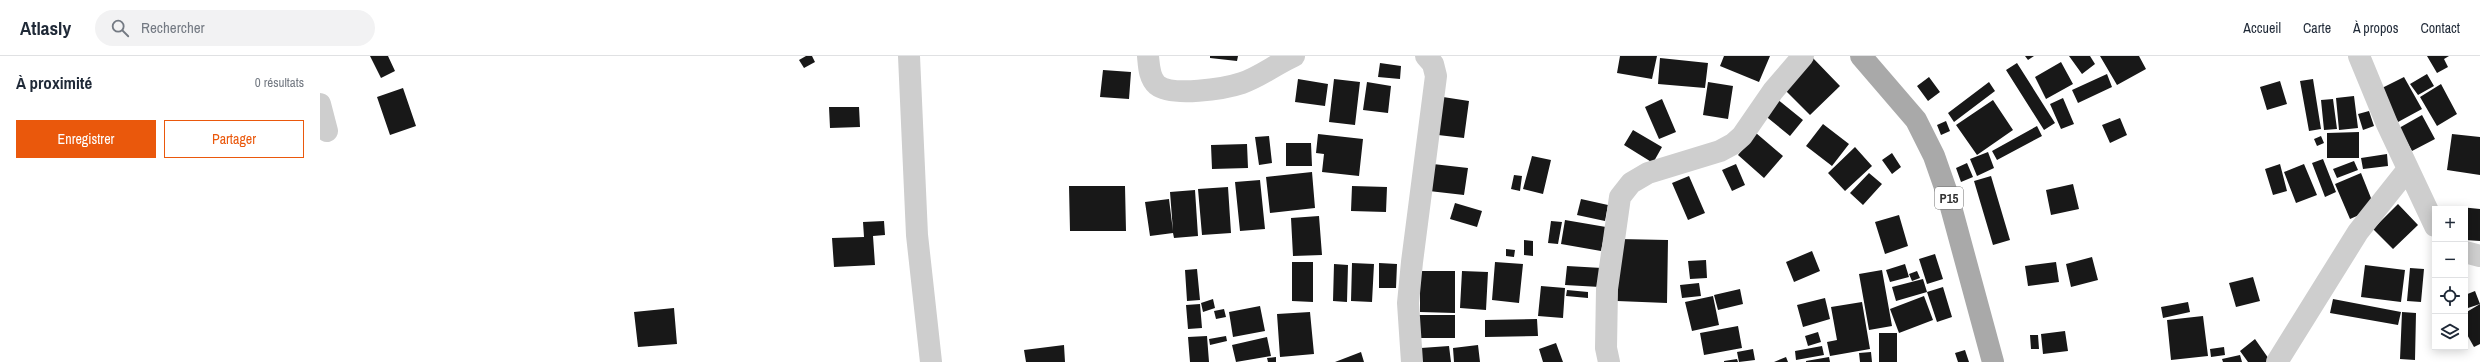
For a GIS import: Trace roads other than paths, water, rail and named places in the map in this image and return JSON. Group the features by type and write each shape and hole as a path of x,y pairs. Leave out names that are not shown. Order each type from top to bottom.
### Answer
{"main road":[{"name":"P15","path":"1861,56 1916,120 1934,156 1948,196 1993,362"}],"street":[{"path":"910,56 917,235 931,362"},
{"path":"1148,56 1150,76 1157,85 1167,90 1182,92 1241,83 1294,56"},
{"path":"1412,362 1408,303 1436,76 1433,64 1426,56"},
{"path":"1609,362 1606,348 1607,289 1620,197 1631,183 1648,173 1720,151 1733,144 1742,136 1772,91 1803,56"},
{"path":"2359,56 2408,169 2432,220"},
{"path":"320,104 327,131"},
{"path":"2277,362 2358,232 2408,169"},
{"path":"2468,253 2480,256"}]}
